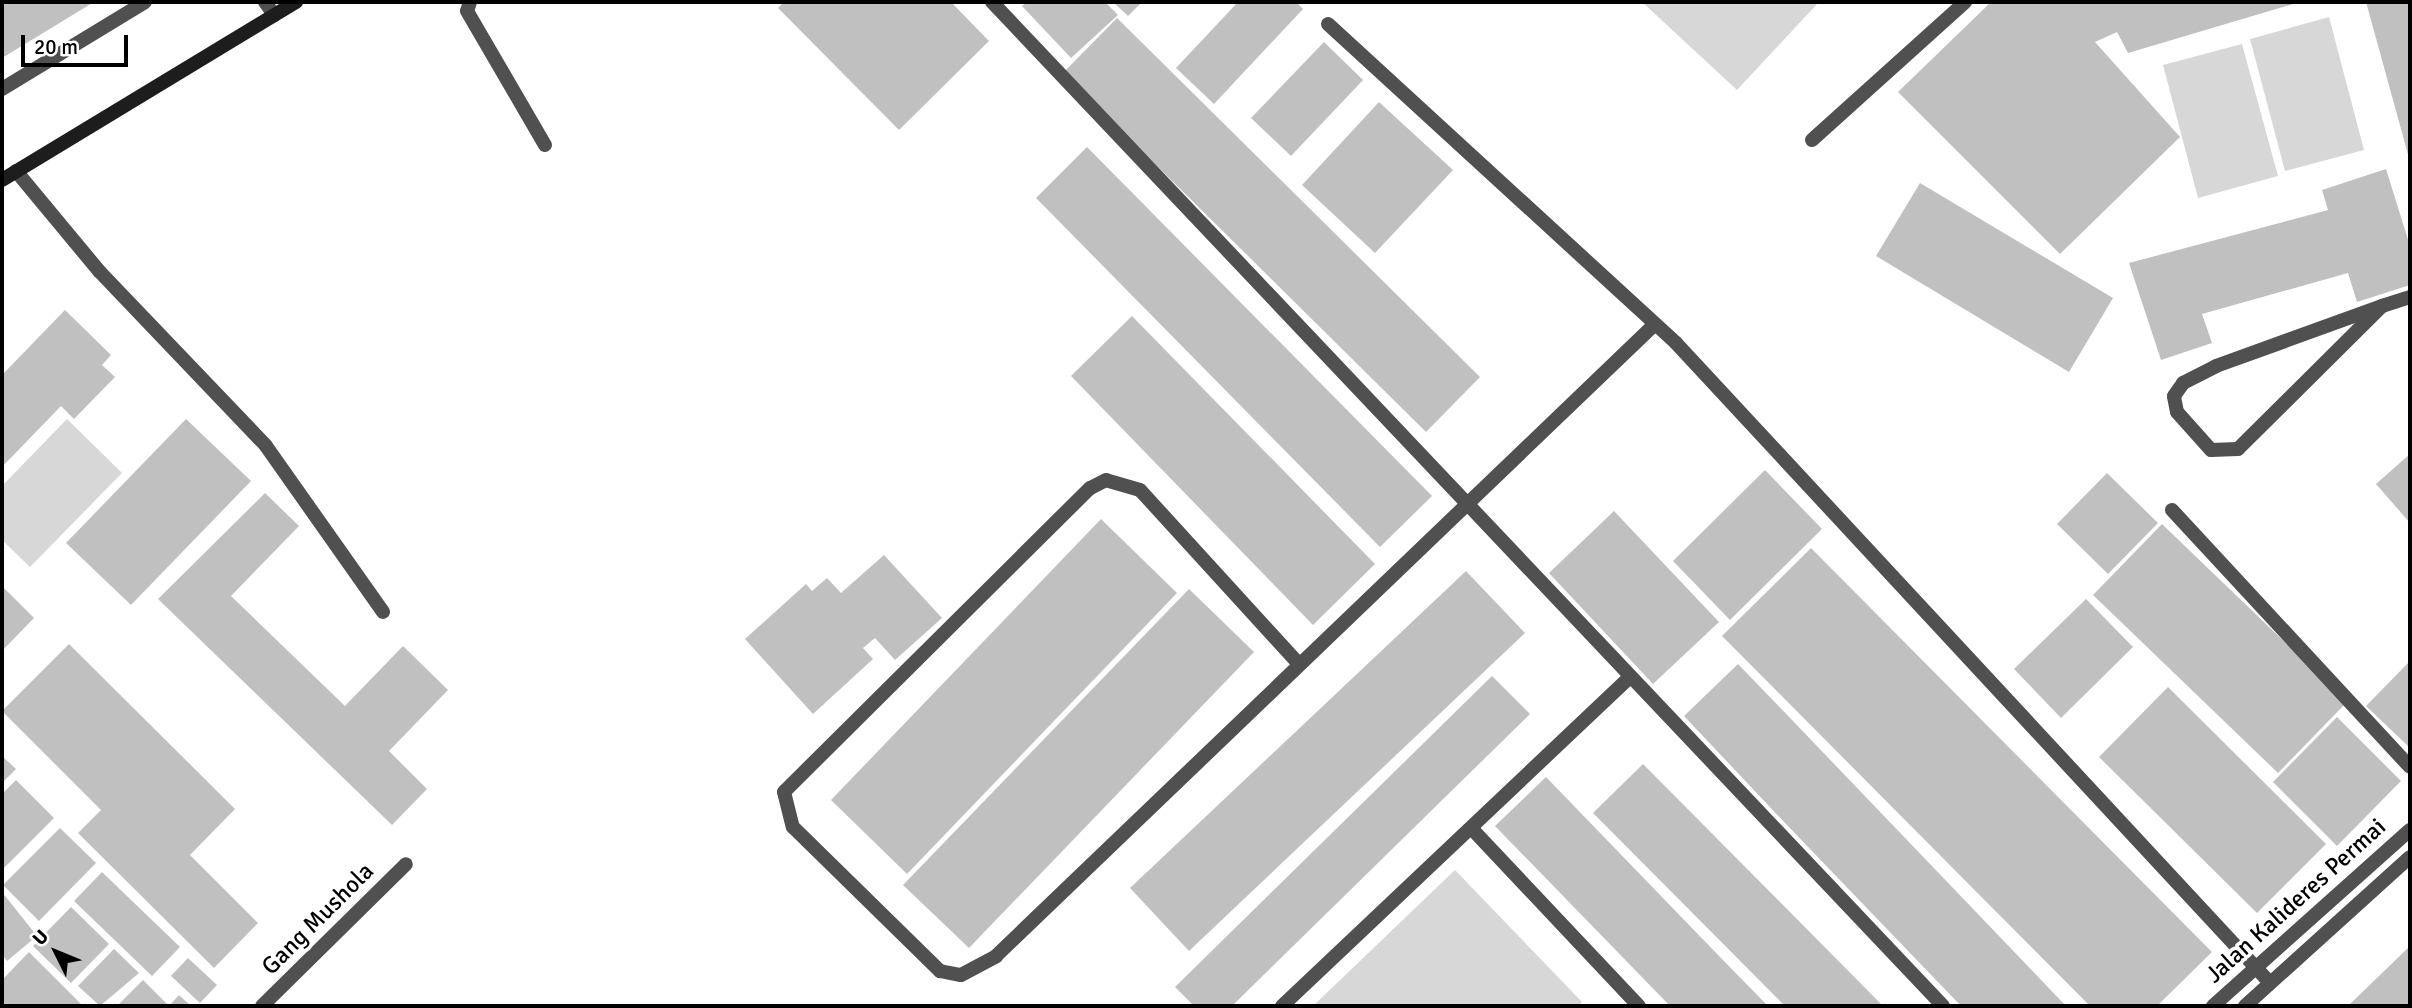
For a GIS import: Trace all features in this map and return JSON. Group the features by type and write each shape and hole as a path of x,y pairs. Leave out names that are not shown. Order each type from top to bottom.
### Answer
{"main road":[{"path":"2,180 296,2"}],"street":[{"path":"2,89 145,2"},
{"path":"265,2 274,15"},
{"path":"470,2 467,10 545,145"},
{"path":"992,2 1942,1006"},
{"path":"1812,140 1965,2"},
{"path":"1328,24 1653,326 1896,577 2270,983"},
{"path":"16,171 100,272 266,446 383,612"},
{"path":"2382,306 2238,449 2211,450 2177,412 2174,396 2183,383 2216,366 2382,306 2410,297"},
{"path":"1298,663 1140,490 1106,480 1090,488 784,792 793,827 940,971 961,975 1030,927 1298,663 1653,326"},
{"path":"2172,510 2410,767"},
{"path":"1282,1006 1473,830 1630,677"},
{"path":"1473,830 1639,1006"},
{"name":"Jalan Kalideres Permai","path":"2213,1006 2410,830"},
{"name":"Jalan Kalideres Permai","path":"2245,1006 2410,857"},
{"name":"Gang Mushola","path":"262,1006 406,864"}],"shaded area":[{"path":"1642,2 1819,2 1737,90"},
{"path":"2329,17 2364,150 2285,171 2250,39"},
{"path":"2242,44 2278,176 2198,198 2163,65"},
{"path":"67,419 122,473 30,567 2,540 2,486"},
{"path":"1455,870 1582,1002 1578,1006 1313,1006"}],"building":[{"path":"2,2 94,2 2,58"},
{"path":"784,2 951,2 989,41 899,130 778,8"},
{"path":"1027,2 1105,2 1118,15 1071,58 1022,6"},
{"path":"1113,2 1142,2 1128,16"},
{"path":"1238,2 1296,2 1303,9 1214,104 1176,68"},
{"path":"1991,2 2300,2 2128,53 2117,32 2095,42 2180,137 2060,254 1898,92"},
{"path":"2366,2 2410,2 2410,158 2409,158"},
{"path":"1117,18 1480,377 1426,432 1063,73"},
{"path":"1324,42 1363,80 1291,156 1251,118"},
{"path":"1379,102 1453,170 1375,253 1302,185"},
{"path":"1087,147 1432,496 1380,547 1036,198"},
{"path":"2386,169 2410,246 2410,285 2357,302 2348,273 2202,314 2212,343 2161,360 2129,263 2328,210 2322,190"},
{"path":"1920,183 2113,298 2069,372 1876,256"},
{"path":"65,310 111,355 102,365 115,377 74,419 61,406 2,467 2,375"},
{"path":"1132,316 1375,564 1313,625 1071,376"},
{"path":"186,419 251,481 131,605 66,543"},
{"path":"2410,454 2410,523 2376,484"},
{"path":"1765,470 1822,529 1730,620 1673,561"},
{"path":"2107,473 2158,523 2108,574 2057,524"},
{"path":"265,493 299,526 231,596 345,706 403,646 448,690 389,751 427,789 392,825 158,599"},
{"path":"1614,511 1719,622 1653,684 1549,573"},
{"path":"1101,519 1177,593 907,874 831,800"},
{"path":"2162,524 2347,702 2278,773 2093,595"},
{"path":"1811,548 2212,952 2157,1006 2090,1006 1722,636"},
{"path":"884,555 942,618 895,660 875,638 863,648 873,659 813,714 745,639 806,584 812,591 827,578 841,593"},
{"path":"1466,571 1525,633 1189,951 1130,888"},
{"path":"2,586 34,618 2,651"},
{"path":"1189,589 1254,652 969,948 903,885"},
{"path":"2086,599 2133,647 2061,718 2014,669"},
{"path":"69,644 235,809 190,855 258,923 214,968 78,833 101,810 2,711"},
{"path":"2410,661 2410,748 2366,706"},
{"path":"1738,664 2066,1006 1961,1006 1786,824 1684,716"},
{"path":"1492,676 1530,714 1232,1006 1194,1006 1175,987"},
{"path":"2168,687 2326,844 2257,913 2099,757"},
{"path":"2337,717 2401,781 2337,846 2273,782"},
{"path":"2,756 16,769 2,783"},
{"path":"1643,764 1883,1006 1785,1006 1593,813"},
{"path":"1546,777 1768,1006 1670,1006 1495,826"},
{"path":"16,780 54,818 2,870 2,794"},
{"path":"60,828 96,863 39,921 3,885"},
{"path":"102,872 180,947 152,976 74,901"},
{"path":"2,892 37,936 7,961 2,954"},
{"path":"71,907 109,944 71,983 33,946"},
{"path":"2410,946 2410,1006 2348,1006"},
{"path":"114,949 139,973 100,1006 78,986"},
{"path":"29,952 81,1006 2,1006 2,980"},
{"path":"188,958 217,985 200,1003 171,976"},
{"path":"143,980 167,1004 117,1006"},
{"path":"179,995 191,1006 169,1006"}]}
